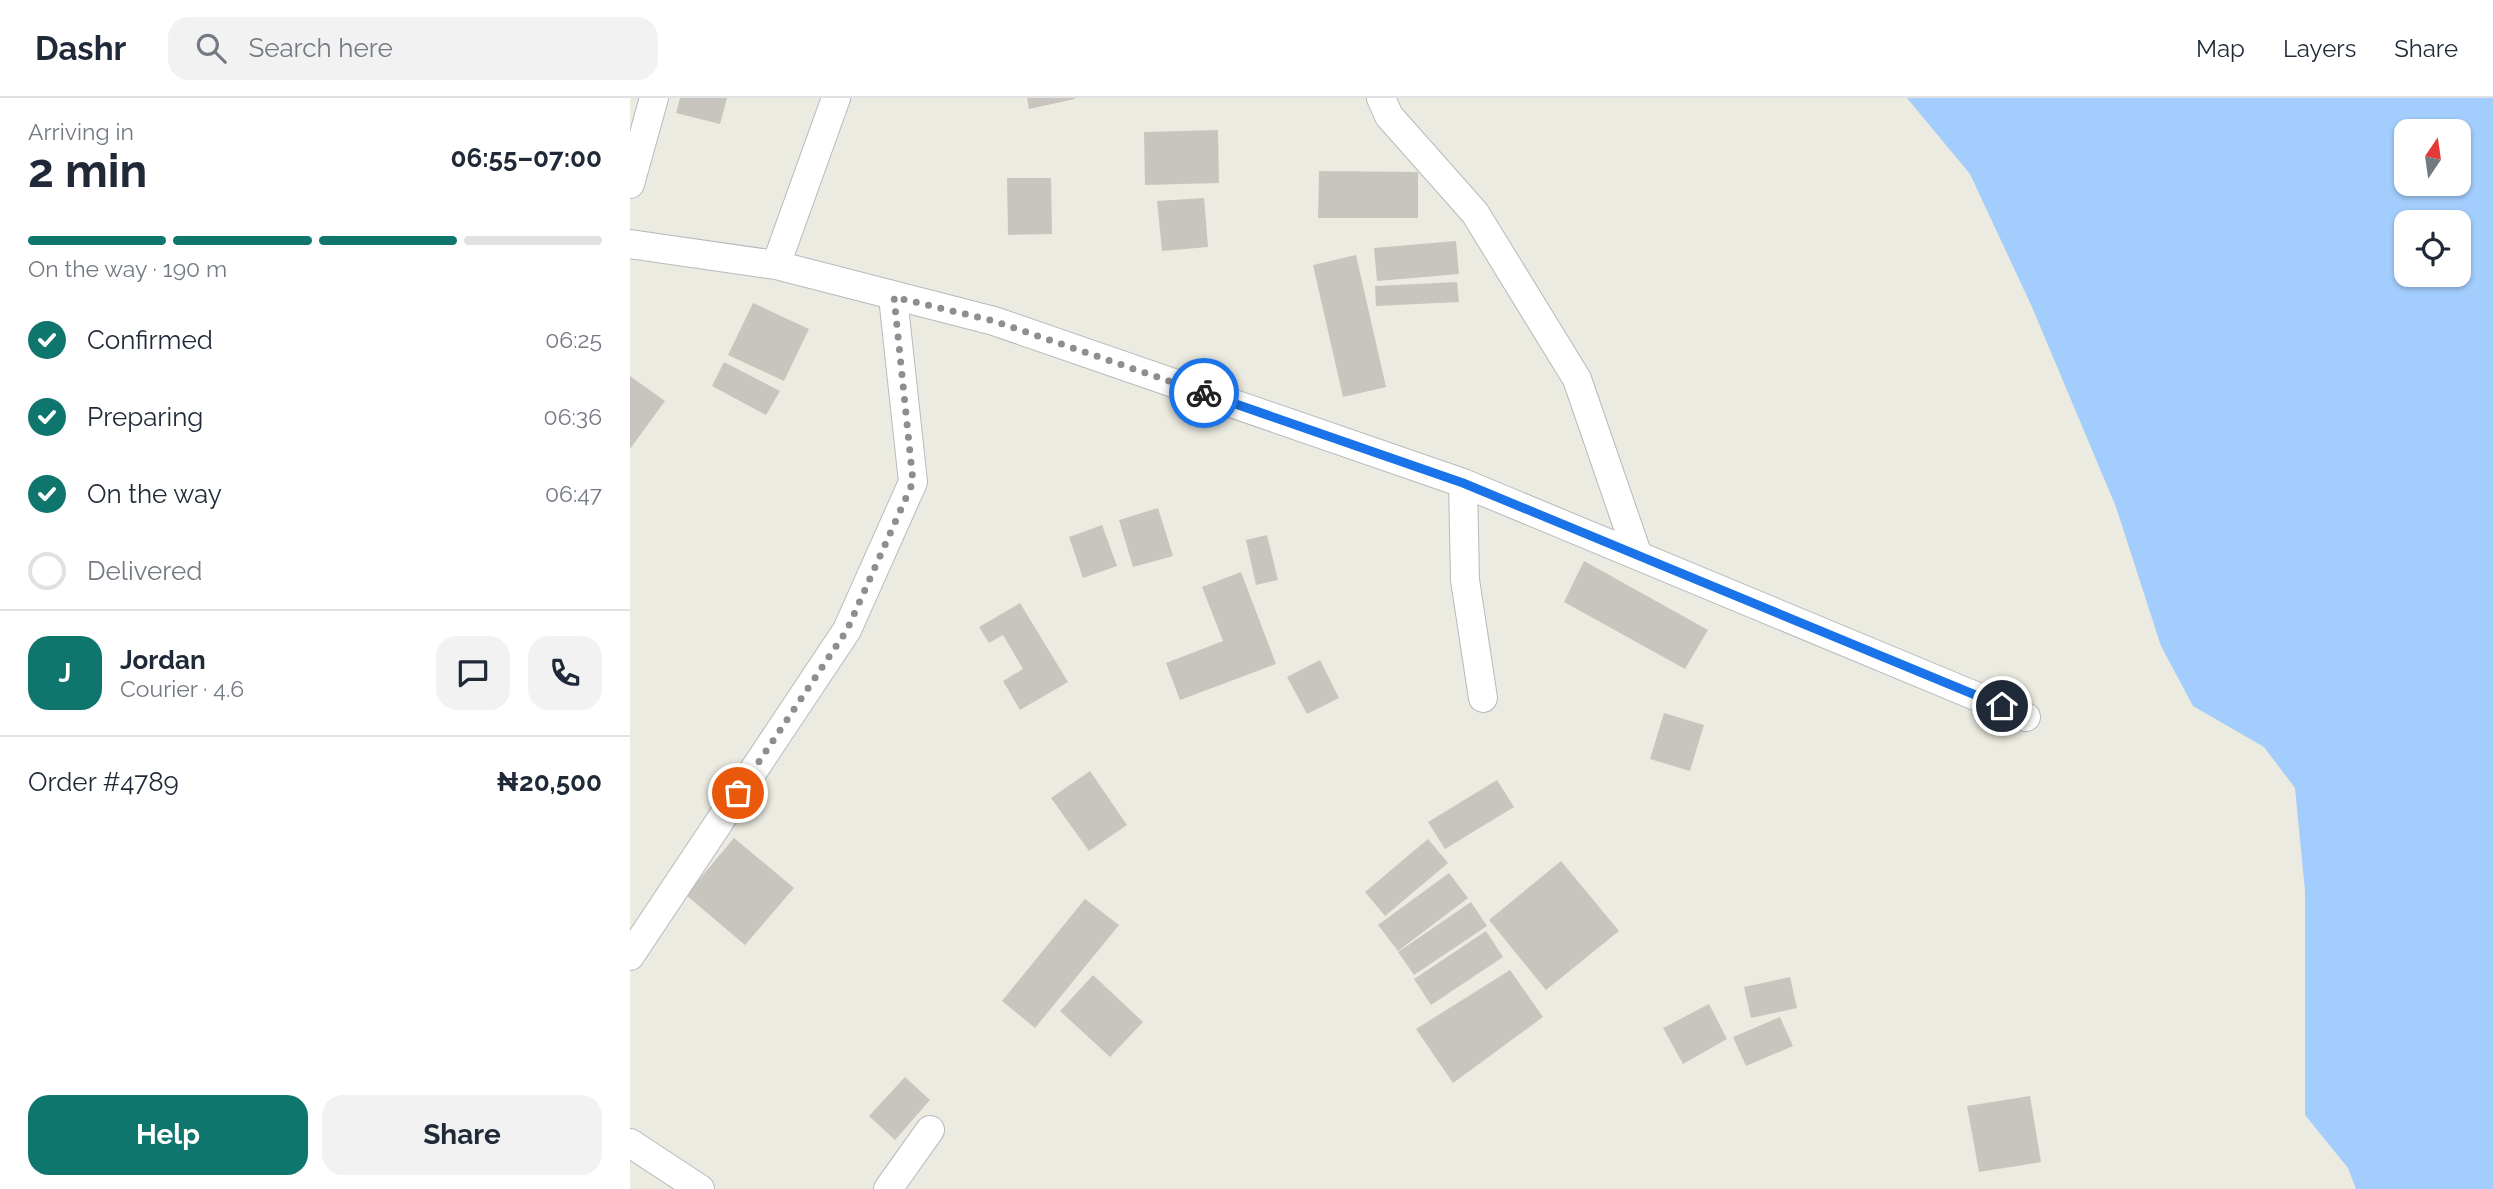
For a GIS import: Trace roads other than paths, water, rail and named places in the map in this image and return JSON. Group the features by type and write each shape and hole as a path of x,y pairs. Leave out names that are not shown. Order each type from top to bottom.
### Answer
{"street":[{"path":"630,184 654,98"},
{"path":"776,265 836,98"},
{"path":"1381,98 1389,116 1475,214 1577,379 1637,553"},
{"path":"630,244 776,265 994,321 1463,483 1637,553 2026,717"},
{"path":"630,956 847,630 913,482 894,297"},
{"path":"1463,483 1465,580 1483,698"},
{"path":"888,1189 930,1130"},
{"path":"630,1143 699,1189"}],"water":[{"path":"1907,98 2493,98 2493,1189 2356,1189 2348,1168 2305,1115 2305,891 2295,788 2264,747 2193,706 2161,646 2116,507 2032,307 1970,174"}]}
